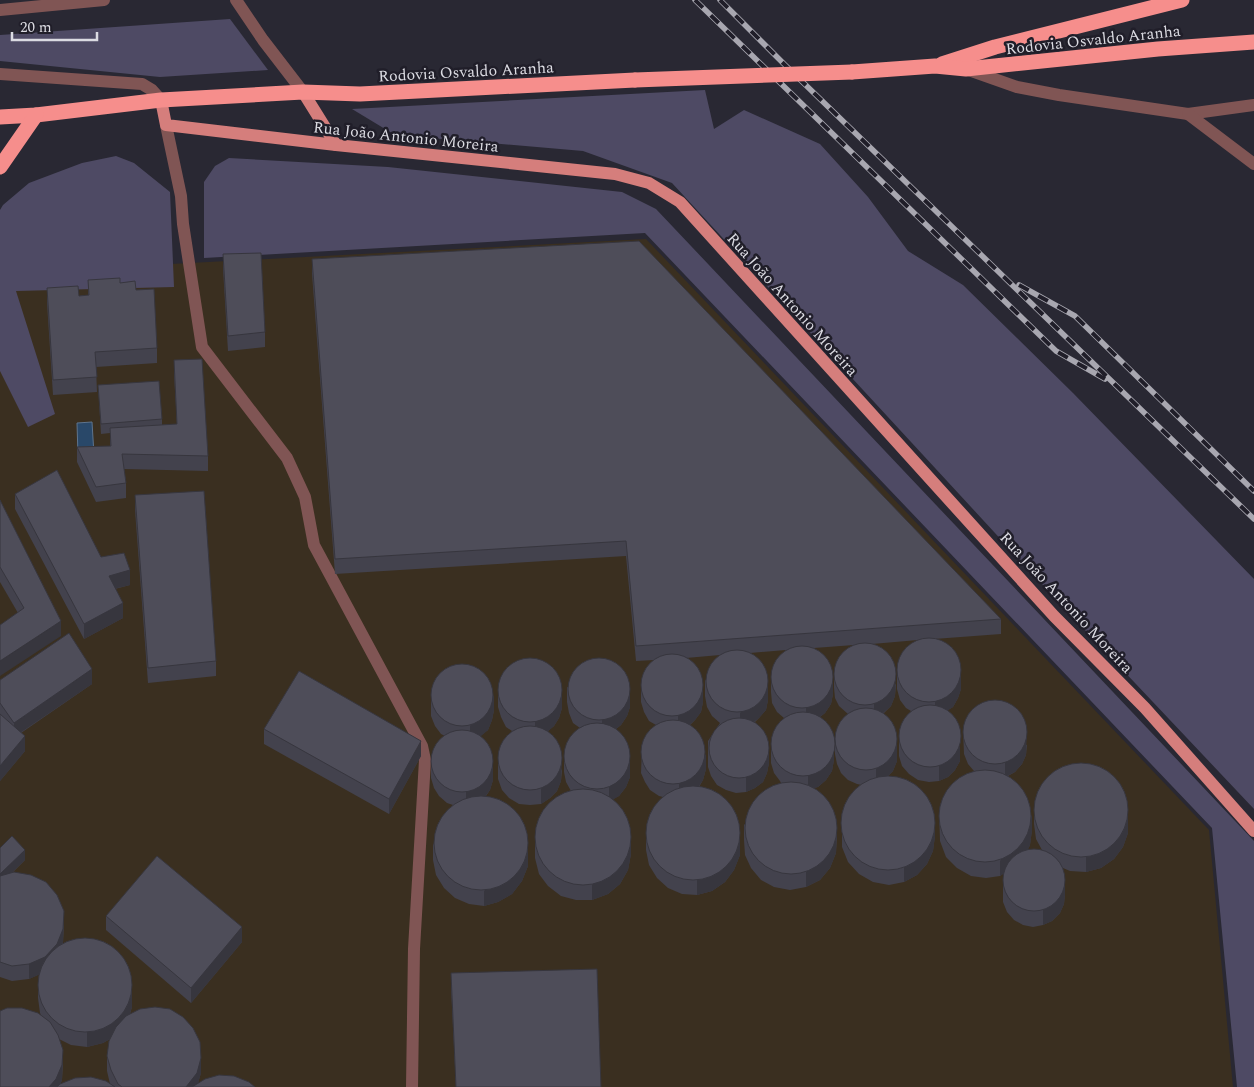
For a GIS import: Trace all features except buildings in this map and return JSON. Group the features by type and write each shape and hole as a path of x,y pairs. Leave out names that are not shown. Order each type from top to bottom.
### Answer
{"highway":[{"name":"Rodovia Osvaldo Aranha","path":"936,66 995,47 1182,0"},
{"name":"Rodovia Osvaldo Aranha","path":"0,118 160,100 303,92 360,94 635,80 852,72 936,66 966,69 1158,49 1254,42"},
{"path":"0,167 36,115"}],"main road":[{"path":"303,92 336,145"},
{"path":"160,100 166,124"},
{"name":"Rua João Antonio Moreira","path":"166,124 336,145 615,174 649,183 680,202 1054,616 1144,708 1254,831"}],"street":[{"path":"0,10 104,0"},
{"path":"236,0 263,40 303,92"},
{"path":"966,69 1017,87 1188,114 1254,105"},
{"path":"0,74 142,84 152,90 160,100"},
{"path":"1188,114 1254,164"},
{"path":"166,124 181,196 183,224 202,347 287,458 305,497 314,545 422,746 424,760 414,949 412,1087"}],"shaded area":[{"path":"230,19 268,70 160,77 0,61 0,35"},
{"path":"705,90 714,129 744,110 820,144 868,197 908,251 963,285 1073,393 1254,579 1254,809 1067,611 672,183 583,151 395,135 352,109"},
{"path":"116,156 134,163 170,192 174,287 16,291 55,414 28,427 0,371 0,210 3,205 29,183 82,163"},
{"path":"229,158 388,167 622,192 656,209 1254,841 1254,1087 1237,1087 1212,828 645,233 204,258 204,182 215,166"},
{"path":"646,239 1209,830 1233,1087 0,1087 0,273"}],"water":[{"path":"92,422 94,455 78,456 77,423"}],"railway":[{"path":"695,0 1056,351 1105,379"},
{"path":"720,0 1254,519"},
{"path":"1019,285 1075,316 1254,491"}]}
